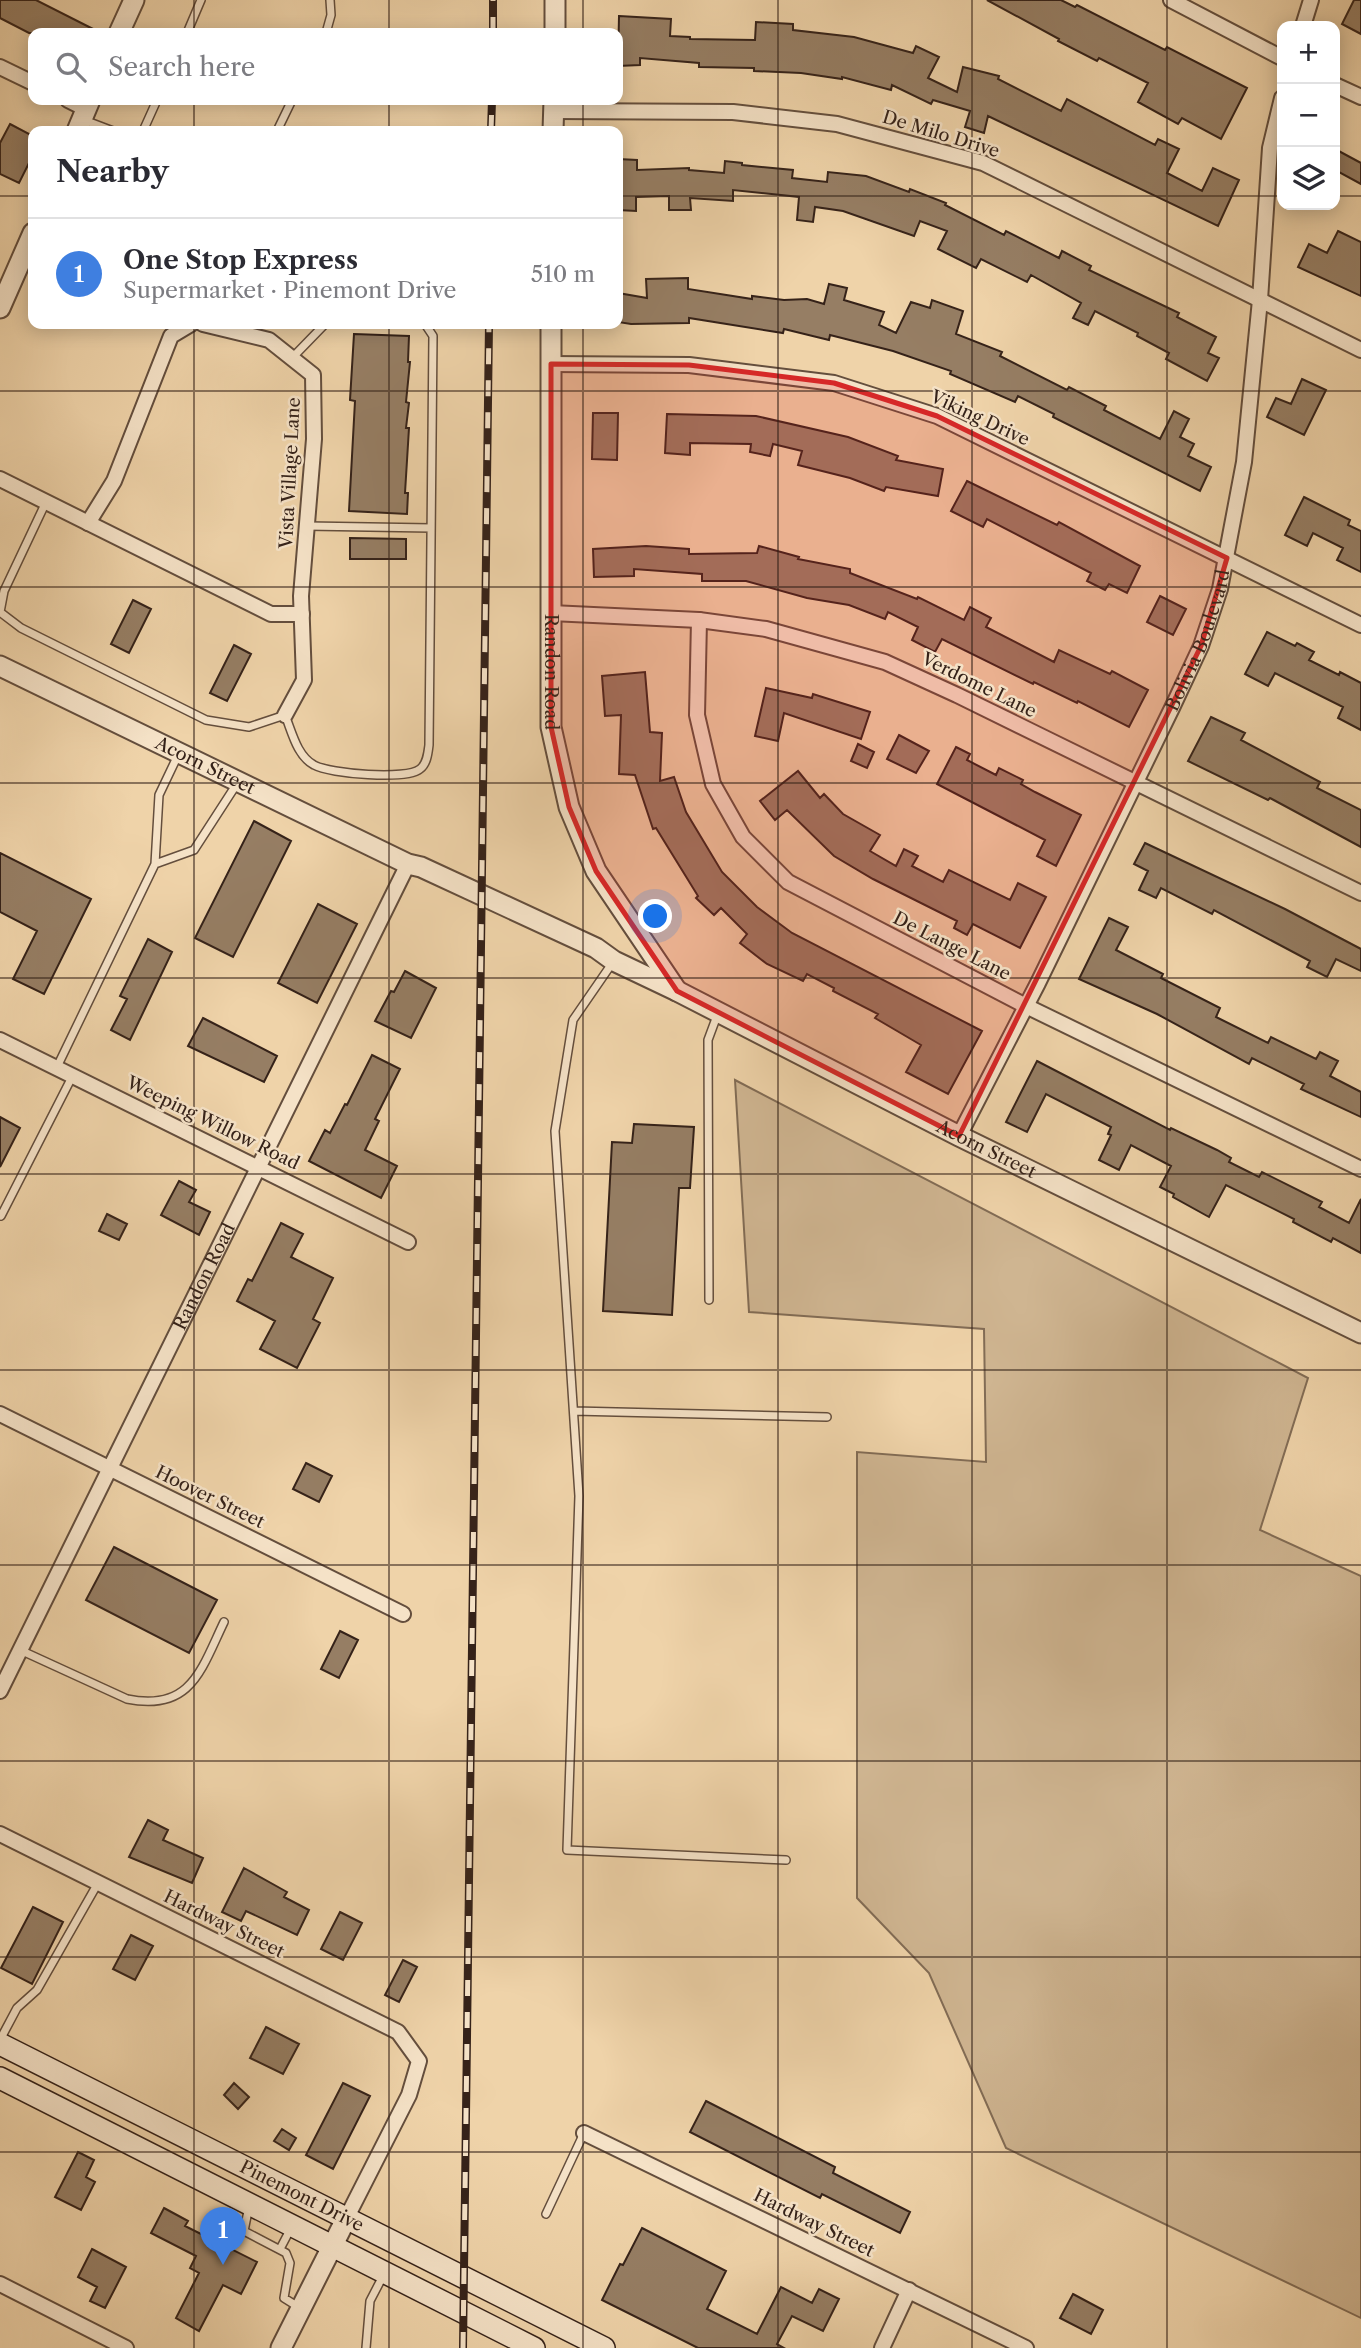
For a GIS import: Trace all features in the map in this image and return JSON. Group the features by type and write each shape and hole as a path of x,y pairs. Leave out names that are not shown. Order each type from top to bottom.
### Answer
{"main road":[{"name":"Pinemont Drive","path":"0,2041 601,2347"},
{"name":"Pinemont Drive","path":"0,2078 534,2348"}],"street":[{"path":"121,28 134,0"},
{"path":"555,0 555,28"},
{"path":"1171,0 1277,55"},
{"path":"1305,21 1311,0"},
{"path":"0,67 28,81"},
{"path":"1340,87 1361,97"},
{"path":"553,105 553,126"},
{"name":"De Milo Drive","path":"553,105 733,112 837,124 983,163 1361,350"},
{"name":"Bolivia Boulevard","path":"959,1136 1026,1006 1201,646 1220,589 1244,462 1260,300 1270,148 1277,119"},
{"path":"0,309 28,245"},
{"path":"88,523 114,481 171,337 183,329"},
{"name":"Vista Village Lane","path":"224,329 270,340 313,375 314,439 302,614 304,680 285,715"},
{"name":"Randon Road","path":"551,329 551,727 569,807 596,871 677,990"},
{"name":"Viking Drive","path":"551,364 689,365 834,383 937,416 1361,625"},
{"path":"0,479 271,614 302,614"},
{"name":"Verdome Lane","path":"551,613 699,620 766,629 885,662 1361,893"},
{"name":"De Lange Lane","path":"699,620 697,715 713,783 743,836 788,882 1026,1006 1361,1169"},
{"name":"Acorn Street","path":"0,666 408,864 421,867 596,948 614,961 677,990 959,1136 1361,1333"},
{"name":"Randon Road","path":"0,1691 4,1673 20,1650 111,1469 408,864"},
{"name":"Weeping Willow Road","path":"0,1040 408,1242"},
{"name":"Hoover Street","path":"0,1414 404,1614"},
{"name":"Hardway Street","path":"0,1834 398,2032 419,2061 409,2095 347,2217"},
{"name":"Hardway Street","path":"584,2133 1026,2348"},
{"path":"281,2348 347,2217"},
{"path":"0,2284 126,2348"},
{"path":"882,2348 909,2291"}],"lane":[{"path":"189,28 201,0"},
{"path":"327,28 331,15 330,0"},
{"path":"145,126 155,105"},
{"path":"279,126 290,105"},
{"path":"84,115 104,126"},
{"path":"292,358 321,329"},
{"path":"46,502 4,591 0,612 21,628 206,720 249,727 285,715 300,753 313,765 348,774 411,774 422,769 429,745 433,336 428,329"},
{"path":"307,526 431,528"},
{"path":"57,1067 155,863 159,795 179,753"},
{"path":"155,863 194,849 238,782"},
{"path":"614,961 573,1020 555,1131 579,1496 567,1850 786,1860"},
{"path":"709,1300 708,1040 718,1012"},
{"path":"1,1216 73,1075"},
{"path":"574,1411 827,1417"},
{"path":"20,1650 127,1699 146,1703 185,1692 200,1673 224,1622"},
{"path":"0,2041 17,2008 37,1990 99,1883"},
{"path":"546,2214 584,2133"},
{"path":"249,2205 244,2231 286,2253 290,2263 284,2298 301,2308"},
{"path":"280,2249 292,2227"},
{"path":"366,2348 370,2301 384,2273"}],"highlighted area":[{"path":"551,364 689,365 834,383 937,416 1227,558 1201,646 959,1136 677,991 596,871 569,807 551,727"}],"shaded area":[{"path":"735,1080 1308,1378 1260,1530 1361,1576 1361,2318 1006,2148 929,1973 857,1898 857,1452 986,1462 984,1329 749,1312"}],"building":[{"path":"0,0 36,0 91,28 28,28 28,32 0,18"},
{"path":"987,0 1061,0 1075,7 1077,5 1247,88 1221,139 1182,118 1178,124 1138,102 1148,83 1058,41 1059,39"},
{"path":"1354,0 1361,0 1361,34 1342,24"},
{"path":"619,16 671,19 670,36 755,40 756,22 793,24 793,30 854,37 913,53 916,46 939,57 928,78 957,92 963,67 999,76 998,79 1061,111 1067,99 1155,145 1158,139 1179,149 1167,173 1202,191 1213,168 1239,180 1218,226 988,116 984,133 965,127 970,111 933,100 931,104 892,85 891,90 842,77 754,71 754,68 699,67 699,63 640,58 640,65 623,66 623,28 619,28"},
{"path":"10,124 28,133 28,165 19,183 0,174 0,143"},
{"path":"1340,152 1361,163 1361,184 1340,173"},
{"path":"623,159 637,160 637,170 689,168 724,173 725,161 793,170 792,178 827,182 828,172 866,176 946,203 945,205 1004,235 1006,231 1059,258 1062,251 1091,266 1089,270 1179,313 1177,317 1216,337 1208,353 1219,358 1207,381 1166,359 1169,353 1137,336 1138,333 1095,311 1088,325 1073,318 1081,303 1031,275 1027,282 981,259 976,268 938,249 947,231 920,221 914,236 843,211 815,207 813,222 797,220 799,197 733,190 733,201 690,198 691,210 669,210 669,196 636,197 636,211 623,210"},
{"path":"1338,231 1361,242 1361,296 1298,267 1309,244 1327,253"},
{"path":"688,278 688,289 752,299 752,296 784,300 807,299 824,304 829,284 847,288 844,300 884,312 879,325 896,333 911,302 930,308 932,300 963,311 956,334 1002,352 1000,356 1067,390 1069,387 1106,406 1104,410 1160,439 1174,411 1189,419 1180,437 1194,444 1188,456 1211,467 1200,491 1053,417 1054,414 1018,396 1015,402 950,374 951,371 893,351 830,335 829,340 784,329 783,333 689,318 689,323 623,323 623,294 647,298 646,279"},
{"path":"354,334 409,336 410,362 406,402 409,403 406,428 409,428 405,493 408,493 407,514 349,511 355,401 350,400"},
{"path":"1302,379 1326,390 1304,435 1267,417 1276,398 1291,404"},
{"path":"593,413 618,413 617,460 592,459"},
{"path":"667,414 756,416 848,437 898,456 896,460 943,469 938,496 886,487 884,491 850,478 798,465 802,451 773,444 770,456 750,452 751,444 690,443 690,455 665,453"},
{"path":"967,481 1057,525 1059,522 1140,566 1127,593 1109,584 1105,590 1087,581 1091,573 987,519 983,527 951,511"},
{"path":"1304,497 1350,520 1348,525 1361,531 1361,572 1337,560 1343,548 1313,533 1307,546 1285,535"},
{"path":"350,538 406,539 406,559 350,559"},
{"path":"646,546 689,549 689,554 757,553 759,546 799,557 798,559 850,569 850,573 917,599 918,597 964,620 970,607 991,618 986,627 1054,662 1059,650 1110,674 1112,671 1148,690 1129,727 942,639 935,652 912,640 918,627 888,612 885,619 849,605 807,598 746,581 702,581 702,574 634,569 634,576 594,577 593,549"},
{"path":"1160,596 1186,609 1173,635 1147,622"},
{"path":"133,600 151,609 129,653 111,644"},
{"path":"1267,632 1314,652 1309,660 1361,683 1361,730 1338,718 1343,707 1275,673 1268,686 1245,674"},
{"path":"234,645 251,654 227,701 210,693"},
{"path":"645,672 650,732 662,733 660,781 674,777 686,812 722,872 757,907 792,933 982,1031 948,1094 906,1072 921,1045 875,1018 878,1014 833,991 834,988 807,974 803,981 767,964 740,943 747,934 721,908 714,915 696,898 698,896 656,828 653,829 635,775 619,774 621,715 605,716 602,676"},
{"path":"766,688 812,698 813,694 870,712 861,739 784,713 778,741 755,736"},
{"path":"1211,717 1245,733 1241,740 1320,782 1317,788 1361,810 1361,847 1270,798 1268,800 1188,761"},
{"path":"899,735 929,751 916,773 887,759"},
{"path":"858,744 874,752 867,768 851,761"},
{"path":"956,747 970,754 967,760 996,775 999,768 1023,780 1021,784 1081,815 1056,866 1037,856 1045,840 937,784"},
{"path":"798,771 820,798 824,794 843,814 880,835 870,851 896,866 904,849 918,856 912,866 943,882 949,870 1010,900 1018,883 1046,897 1020,948 973,924 967,935 954,928 957,921 873,879 834,856 787,810 775,820 760,801"},
{"path":"254,821 291,841 233,957 195,938"},
{"path":"1145,843 1285,909 1361,949 1361,971 1336,959 1327,977 1307,967 1310,961 1214,910 1212,914 1161,888 1156,898 1139,890 1148,871 1134,864"},
{"path":"0,853 91,899 44,994 13,979 37,931 0,912"},
{"path":"318,904 357,924 317,1003 278,983"},
{"path":"1109,918 1128,927 1116,950 1163,974 1161,978 1220,1008 1216,1017 1268,1043 1271,1037 1316,1059 1320,1052 1338,1061 1330,1076 1361,1092 1361,1117 1301,1089 1304,1084 1252,1058 1249,1064 1157,1014 1079,979"},
{"path":"148,939 172,952 130,1040 111,1030 127,999 120,996"},
{"path":"405,971 436,988 411,1038 375,1021"},
{"path":"203,1018 277,1056 264,1082 188,1046"},
{"path":"372,1055 400,1069 375,1119 379,1121 365,1150 397,1166 381,1198 309,1161 325,1130 330,1133 345,1104 347,1105"},
{"path":"1037,1061 1170,1130 1171,1128 1217,1150 1231,1158 1229,1162 1259,1177 1262,1172 1322,1202 1319,1207 1349,1223 1361,1199 1361,1253 1333,1238 1331,1242 1293,1222 1294,1219 1226,1185 1209,1217 1160,1187 1171,1166 1131,1145 1119,1170 1099,1160 1111,1135 1108,1134 1111,1127 1046,1094 1027,1132 1006,1122"},
{"path":"0,1117 20,1128 0,1167"},
{"path":"634,1124 694,1127 690,1188 679,1188 672,1315 603,1311 612,1142 632,1143"},
{"path":"179,1181 196,1190 189,1202 210,1212 199,1235 161,1215"},
{"path":"107,1214 127,1224 119,1240 99,1231"},
{"path":"281,1223 303,1234 291,1257 333,1278 313,1319 320,1323 297,1368 260,1349 275,1321 237,1301 248,1279 252,1281"},
{"path":"306,1463 332,1476 319,1502 293,1489"},
{"path":"114,1547 217,1600 189,1653 86,1600"},
{"path":"340,1631 358,1640 339,1678 321,1669"},
{"path":"148,1820 168,1830 163,1840 203,1858 192,1883 129,1857"},
{"path":"244,1868 287,1892 284,1897 309,1910 297,1935 246,1911 241,1921 222,1912"},
{"path":"33,1907 63,1922 32,1984 1,1968"},
{"path":"340,1912 362,1923 343,1960 321,1949"},
{"path":"131,1935 153,1946 135,1980 113,1969"},
{"path":"403,1960 417,1967 399,2002 385,1995"},
{"path":"266,2027 299,2044 283,2074 250,2058"},
{"path":"234,2083 249,2097 238,2109 224,2095"},
{"path":"343,2083 370,2096 333,2169 306,2155"},
{"path":"706,2101 835,2167 833,2173 910,2212 900,2233 822,2194 820,2198 690,2132"},
{"path":"282,2129 296,2138 289,2150 274,2141"},
{"path":"78,2152 94,2160 86,2177 95,2182 81,2210 55,2197"},
{"path":"164,2208 188,2221 185,2226 257,2262 241,2294 223,2285 199,2331 176,2318 199,2273 190,2268 196,2256 151,2233"},
{"path":"642,2228 726,2271 707,2309 757,2334 781,2287 812,2303 819,2289 839,2299 823,2331 792,2316 777,2344 784,2348 698,2348 602,2300"},
{"path":"92,2249 126,2267 105,2308 90,2301 97,2287 78,2277"},
{"path":"1073,2294 1103,2310 1091,2334 1060,2318"}],"railway":[{"path":"493,0 493,28"},
{"path":"491,126 492,105"},
{"path":"463,2348 489,329"}],"place":[{"name":"One Stop Express","path":"223,2265"}]}
